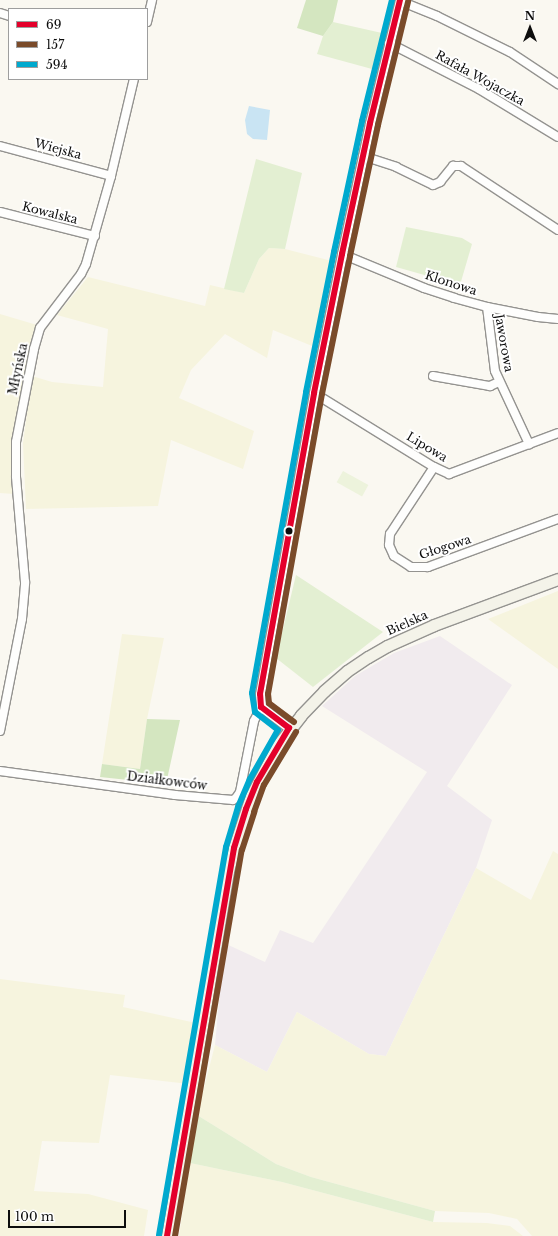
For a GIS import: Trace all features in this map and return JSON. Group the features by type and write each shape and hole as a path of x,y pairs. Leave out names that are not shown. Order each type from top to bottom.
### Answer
{"main road":[{"name":"Bielska","path":"167,1236 212,964 234,848 246,809 257,782 277,746 289,728 314,701 342,675 387,646 455,617 558,579"}],"street":[{"path":"148,18 152,0"},
{"path":"289,728 262,707 260,694 314,393 342,254 363,156 400,0 437,16 510,52 558,84"},
{"name":"Rafała Wojaczka","path":"389,43 479,89 558,137"},
{"name":"Młyńska","path":"0,731 22,619 25,582 16,476 16,442 34,349 40,328 81,274 86,264 111,176 134,80"},
{"name":"Wiejska","path":"0,146 111,176"},
{"path":"363,156 396,167 433,185 440,182 453,166 461,166 558,230"},
{"name":"Kowalska","path":"0,212 95,236"},
{"name":"Klonowa","path":"342,254 424,288 487,307 538,317 558,319"},
{"name":"Jaworowa","path":"487,307 495,371 529,444"},
{"name":"Jaworowa","path":"433,376 490,386 499,382"},
{"name":"Lipowa","path":"314,393 434,467 449,474 558,433"},
{"name":"Głogowa","path":"434,467 390,534 389,545 394,556 411,567 428,567 558,519"},
{"name":"Działkowców","path":"0,771 175,794 233,800 240,792 254,721 262,707"}],"shaded area":[{"path":"269,248 285,249 332,261 317,348 273,330 267,358 225,334 191,370 179,398 254,431 243,469 171,440 158,506 26,509 23,443 32,376 52,382 103,387 108,329 57,315 88,277 205,306 210,285 244,293 259,259"},
{"path":"0,314 37,325 22,388 13,446 14,494 0,493"},
{"path":"558,591 558,669 488,619"},
{"path":"122,634 164,638 147,719 140,769 102,764"},
{"path":"440,636 512,685 447,786 492,820 476,868 386,1056 369,1054 297,1012 267,1072 215,1045 224,943 265,962 280,930 313,943 427,772 322,706 355,676 394,653"},
{"path":"553,851 558,854 558,1236 532,1236 517,1219 489,1213 435,1211 311,1177 276,1164 197,1115 215,1045 267,1072 297,1012 369,1054 386,1056 476,868 531,900"},
{"path":"0,979 125,995 123,1007 196,1023 189,1084 110,1075 99,1143 42,1141 34,1191 88,1194 148,1210 144,1236 0,1236"},
{"path":"190,1163 282,1182 433,1222 487,1223 510,1226 523,1236 179,1236"}],"green space":[{"path":"306,0 338,0 333,22 323,36 297,28"},
{"path":"333,22 382,33 372,69 317,54 323,36"},
{"path":"256,159 302,173 285,249 269,248 259,259 244,293 224,289"},
{"path":"406,227 462,238 472,244 460,285 396,267"},
{"path":"343,471 368,485 362,496 337,482"},
{"path":"296,575 383,632 313,687 276,658"},
{"path":"147,719 180,720 166,784 100,777 102,764 140,769"},
{"path":"197,1115 276,1164 311,1177 435,1211 433,1222 282,1182 190,1163"}],"water":[{"path":"249,106 270,110 267,140 253,139 247,134 245,120"}],"transit line":[{"name":"594","path":"159,1235 226,847 238,807 250,779 278,730 255,712 252,693 306,392 334,252 362,121 392,0"},
{"name":"69","path":"289,728 261,707 260,694 314,393 342,254 370,123 400,0"},
{"name":"157","path":"294,722 269,703 268,694 322,394 378,125 408,2"},
{"name":"69","path":"167,1236 234,848 246,809 257,782 289,728"},
{"name":"157","path":"175,1236 242,850 264,785 296,732"}]}
